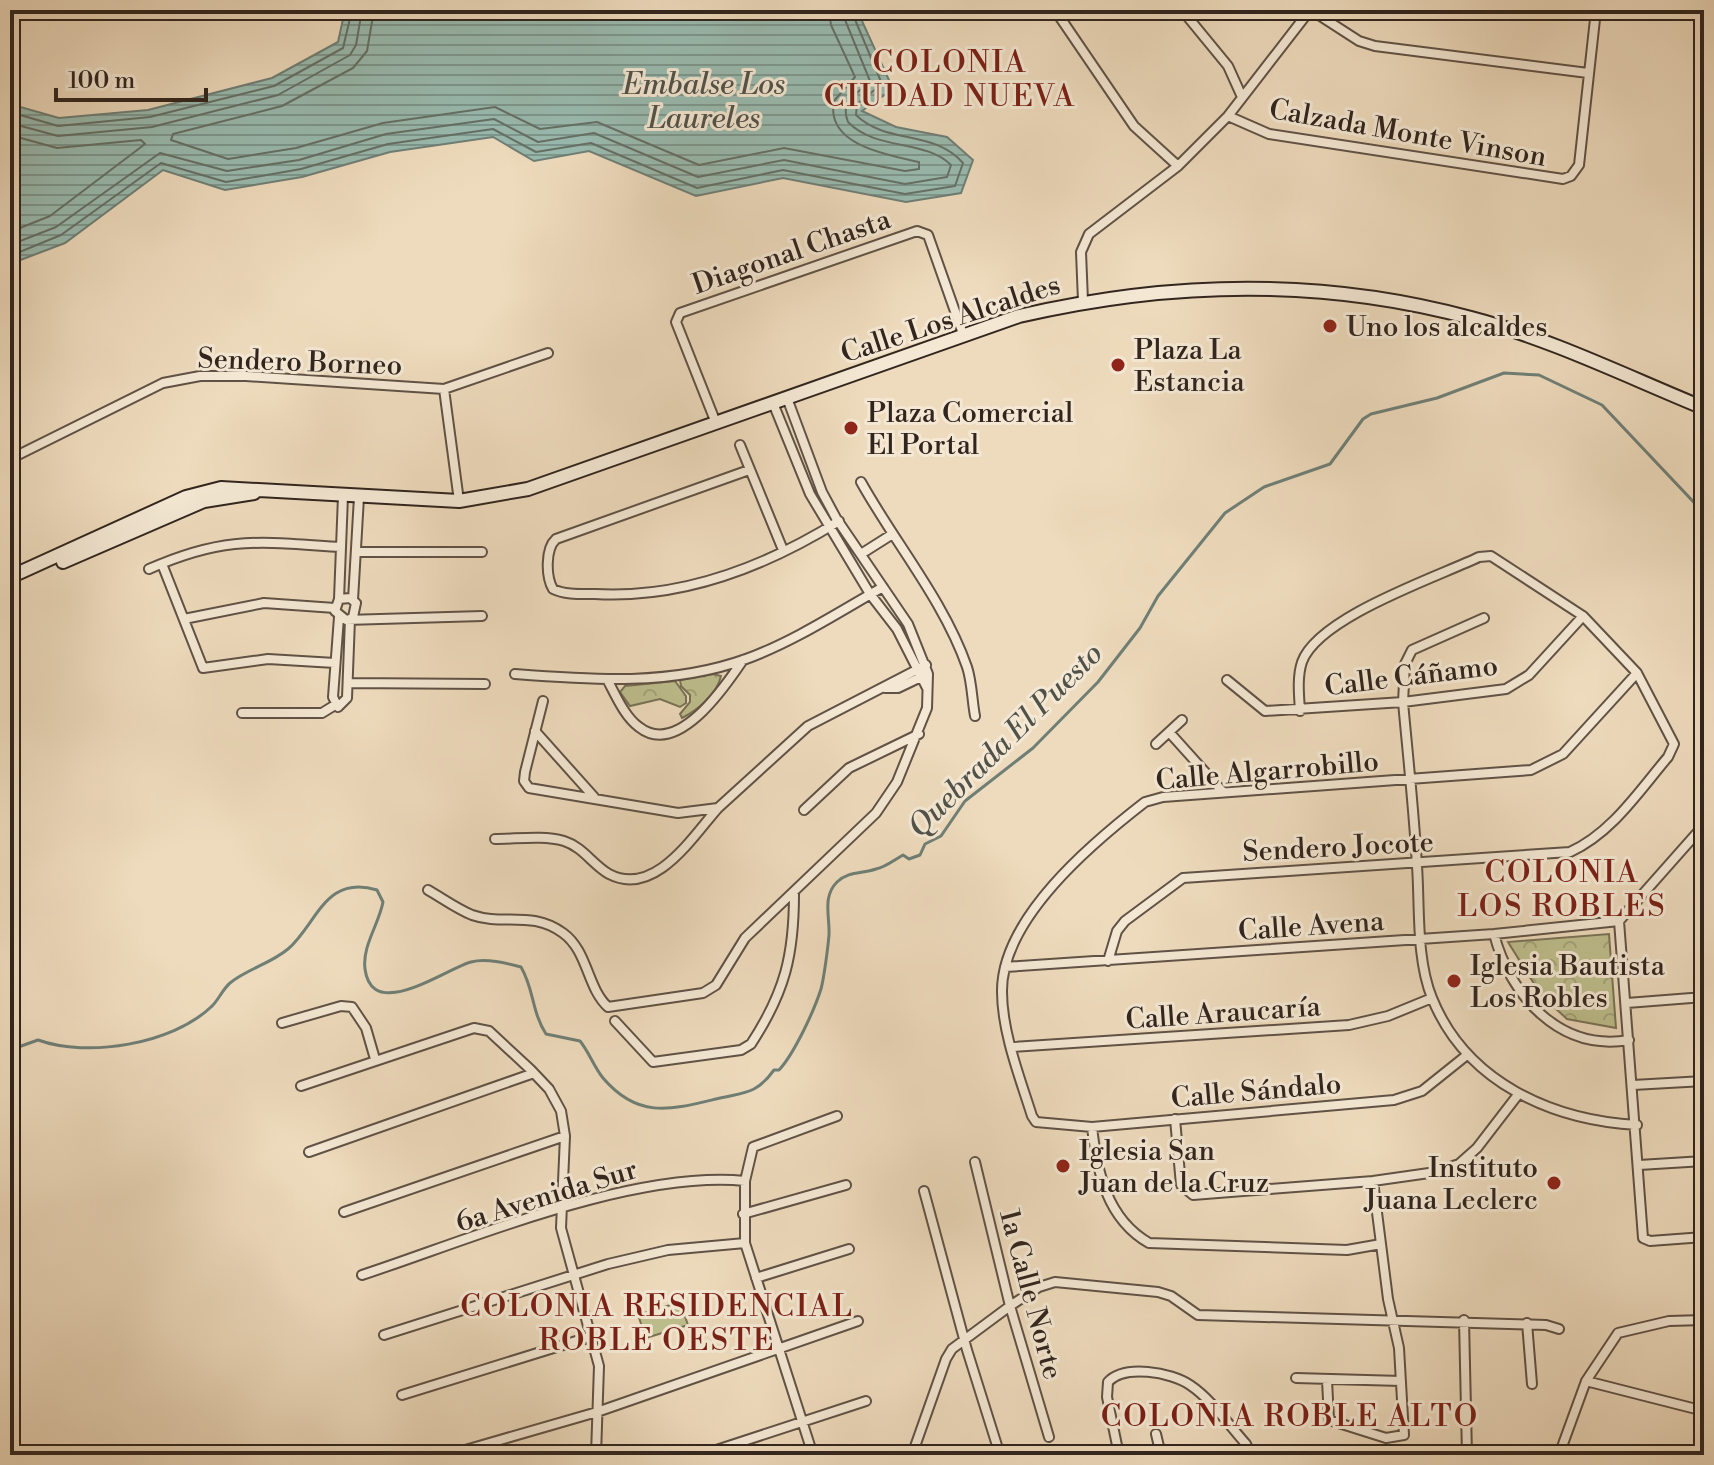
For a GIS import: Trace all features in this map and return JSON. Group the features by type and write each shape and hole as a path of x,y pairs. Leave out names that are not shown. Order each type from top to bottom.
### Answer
{"main road":[{"name":"Calle Los Alcaldes","path":"10,577 201,492 231,488 257,492 459,501 528,489 963,334 1083,301 1197,287 1260,286 1329,290 1403,301 1473,318 1539,340 1704,408"},
{"name":"Calle Los Alcaldes","path":"10,586 204,501 257,492"}],"street":[{"path":"1055,10 1134,126 1178,166"},
{"path":"1182,10 1228,66 1242,97"},
{"path":"1083,301 1081,252 1089,234 1178,166 1228,116 1310,10 1340,31 1375,46 1588,73"},
{"name":"Calzada Monte Vinson","path":"1228,116 1269,134 1563,179 1571,176 1579,165 1596,10"},
{"name":"Diagonal Chasta","path":"716,423 676,322 680,313 917,231 928,235 963,334"},
{"path":"459,501 444,389 548,353"},
{"name":"Sendero Borneo","path":"10,459 163,383 200,376 246,376 444,389"},
{"path":"428,890 472,915 523,917 549,923 565,934 580,951 604,1005 612,1008 710,990 745,938 876,813 897,782 919,734 927,708 928,689 908,624 822,492 787,398"},
{"path":"773,403 810,494 870,594 897,629 922,671"},
{"path":"740,445 783,550"},
{"path":"749,470 556,539 549,549 549,582 559,593 662,594 706,583 783,550 839,521"},
{"path":"861,482 891,535 941,610 968,668 975,716"},
{"path":"335,705 343,496"},
{"path":"242,713 322,713 335,705 345,704 352,618 357,606 353,600 359,497"},
{"path":"861,554 891,535"},
{"path":"149,569 199,549 248,541 341,547"},
{"path":"356,552 482,552"},
{"path":"1300,711 1302,661 1328,633 1368,605 1479,557 1491,556 1503,562 1583,616 1637,673"},
{"path":"162,564 203,668 268,659 335,663"},
{"path":"515,674 608,681 685,674 743,660 883,587"},
{"path":"338,608 353,600"},
{"path":"184,619 264,603 338,608 352,618 482,616"},
{"name":"Calle Cáñamo","path":"1227,680 1258,708 1300,711 1506,689 1529,675 1583,616"},
{"path":"1484,618 1412,650 1405,664 1403,702 1421,939 1432,998 1467,1055 1517,1096 1567,1115 1637,1125"},
{"path":"608,681 638,727 650,733 664,733 682,726 711,706 743,660"},
{"path":"495,839 564,841 577,847 608,873 633,879 665,867 718,808 808,726 922,671"},
{"name":"Sendero Jocote","path":"1108,961 1113,942 1125,921 1183,878 1570,852 1599,836 1673,750 1673,735 1637,673"},
{"name":"Calle Algarrobillo","path":"1036,1122 1003,1007 1005,967 1038,899 1129,814 1153,798 1531,770 1563,754 1637,673"},
{"path":"348,683 485,684"},
{"path":"543,701 525,772 524,781 529,788 678,813 718,808"},
{"path":"1156,744 1182,720"},
{"path":"535,731 595,797"},
{"path":"1169,732 1223,792"},
{"path":"804,810 849,768 919,734"},
{"path":"1704,825 1619,921 1637,1125 1642,1233 1646,1240 1704,1237"},
{"path":"615,1021 647,1058 661,1063 741,1050 751,1044 787,978 794,935 794,894"},
{"name":"Calle Avena","path":"1005,967 1494,934 1619,921"},
{"path":"1627,1003 1702,998 1704,930"},
{"path":"1494,934 1509,977 1539,1012 1579,1037 1614,1043 1629,1040"},
{"name":"Calle Araucaría","path":"1013,1047 1349,1025 1388,1016 1432,998"},
{"path":"282,1023 341,1006 352,1007 366,1028 375,1059"},
{"path":"301,1086 474,1028 489,1031 534,1073 561,1111 565,1136 560,1210 571,1275 599,1366 596,1455"},
{"name":"Calle Sándalo","path":"1036,1122 1092,1127 1394,1100 1422,1091 1467,1055"},
{"path":"309,1152 534,1073"},
{"path":"1633,1085 1704,1081"},
{"path":"1175,1119 1181,1185 1187,1194 1410,1177 1459,1164 1477,1148 1517,1096"},
{"path":"813,1455 745,1243 745,1181 753,1147 837,1116"},
{"path":"1092,1127 1098,1168 1110,1203 1136,1236 1149,1243 1347,1250 1381,1244"},
{"path":"344,1212 565,1136"},
{"path":"1639,1165 1704,1161"},
{"name":"1a Calle Norte","path":"975,1162 1010,1306 1049,1437"},
{"name":"6a Avenida Sur","path":"362,1275 560,1210 667,1184 718,1178 745,1181"},
{"path":"1327,1380 1329,1420 1396,1438 1406,1430 1397,1322 1381,1244 1373,1181"},
{"path":"743,1214 846,1185"},
{"path":"924,1191 964,1340 1000,1455"},
{"path":"384,1335 571,1275 668,1250 745,1243"},
{"path":"756,1278 849,1249"},
{"path":"912,1455 946,1359 964,1340 1010,1306 1039,1287 1055,1282 1158,1292 1171,1296 1198,1315 1397,1322 1464,1320 1527,1323 1559,1329"},
{"path":"1464,1320 1467,1455"},
{"path":"1560,1455 1586,1381 1618,1333 1669,1321 1704,1320"},
{"path":"448,1455 597,1412 858,1321"},
{"path":"1527,1323 1532,1384"},
{"path":"402,1395 589,1337"},
{"path":"1119,1455 1107,1397 1111,1378 1128,1371 1171,1377 1190,1385 1246,1444 1251,1455"},
{"path":"1296,1378 1401,1381"},
{"path":"1586,1381 1704,1411"},
{"path":"701,1455 866,1401"},
{"path":"1156,1434 1161,1455"}],"green space":[{"path":"713,674 721,676 711,695 682,718 680,714 690,702 690,695 681,686 680,680"},
{"path":"675,681 686,696 686,703 680,707 660,699 630,706 620,692 625,686"},
{"path":"1609,934 1616,1028 1567,1019 1541,995 1508,942"},
{"path":"680,1302 688,1325 646,1338 638,1315"}],"water":[{"name":"Embalse Los Laureles","path":"345,10 857,10 893,89 862,111 896,127 947,137 973,160 961,193 906,202 783,178 696,196 589,151 534,161 493,137 390,152 302,177 225,190 163,170 65,243 10,264 10,104 59,118 148,110 272,78 338,42"}],"waterway":[{"name":"Quebrada El Puesto","path":"10,1050 38,1040 81,1048 129,1044 175,1030 211,1007 237,978 288,949 334,895 359,887 377,890 383,902 365,960 370,984 381,992 411,988 471,962 496,962 521,967 546,1034 580,1041 603,1078 629,1100 642,1106 669,1108 749,1091 785,1063 814,1009 827,954 828,901 837,882 851,874 883,867 903,855 909,859 920,855 925,844 941,836 965,801 1033,748 1098,682 1140,628 1158,596 1225,513 1264,487 1330,464 1363,419 1371,414 1437,398 1504,373 1539,375 1602,405 1704,513"}],"place":[{"name":"Uno los alcaldes","path":"1330,326"},
{"name":"Plaza La Estancia","path":"1118,365"},
{"name":"Plaza Comercial El Portal","path":"851,428"},
{"name":"Iglesia Bautista Los Robles","path":"1454,981"},
{"name":"Iglesia San Juan de la Cruz","path":"1063,1166"},
{"name":"Instituto Juana Leclerc","path":"1554,1183"}],"district":[{"name":"COLONIA CIUDAD NUEVA","path":"950,79"},
{"name":"COLONIA LOS ROBLES","path":"1562,889"},
{"name":"COLONIA RESIDENCIAL ROBLE OESTE","path":"657,1323"},
{"name":"COLONIA ROBLE ALTO","path":"1290,1416"}]}
